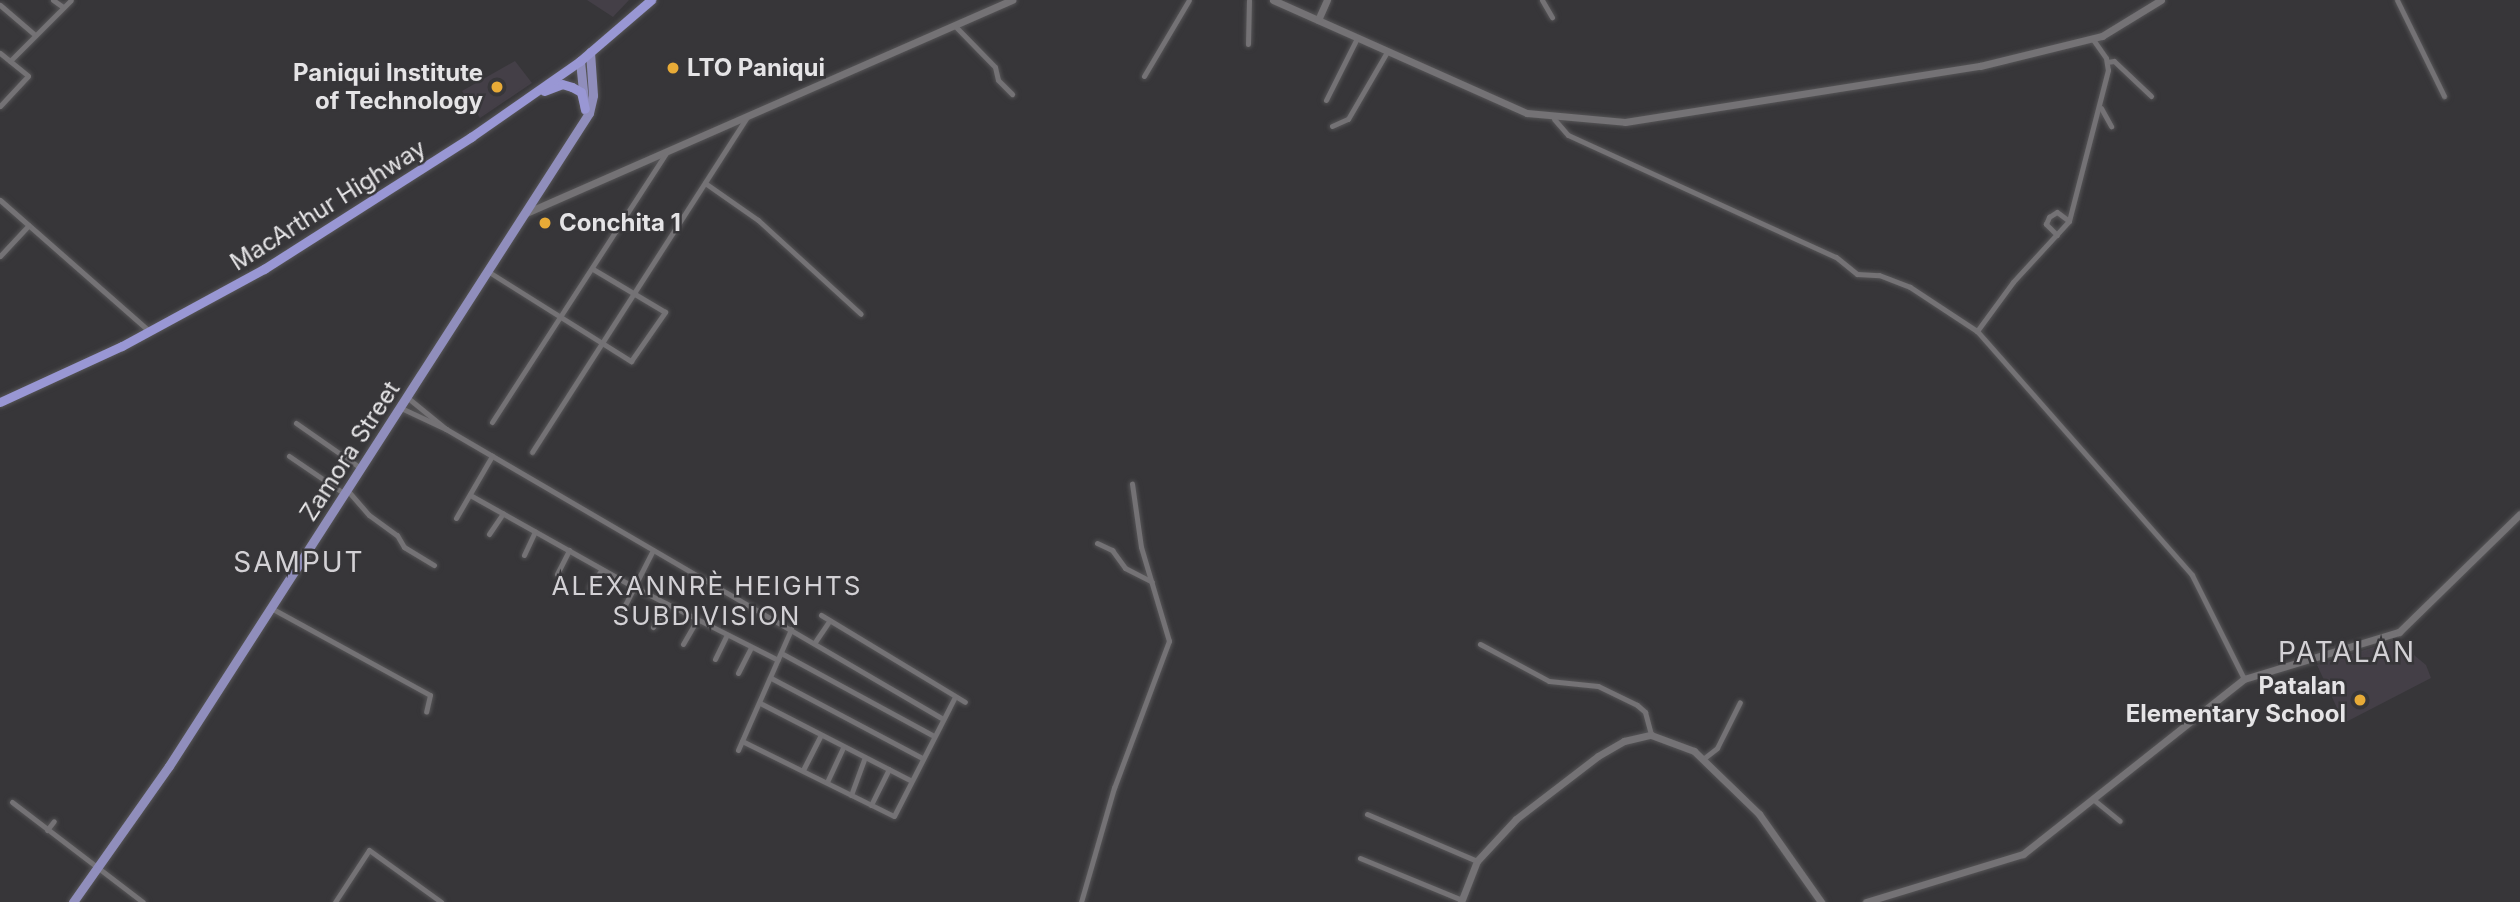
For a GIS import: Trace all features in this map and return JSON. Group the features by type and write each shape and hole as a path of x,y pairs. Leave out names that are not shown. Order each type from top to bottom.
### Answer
{"highway":[{"name":"MacArthur Highway","path":"0,402 150,332 264,269 580,61 652,0"},
{"path":"526,98 567,85 581,92 588,108"}],"main road":[{"name":"Zamora Street","path":"73,902 362,469 582,121 588,108 590,52"},
{"name":"Zamora Street","path":"580,61 588,108"}],"street":[{"path":"53,0 63,7"},
{"path":"10,61 71,0"},
{"path":"526,213 1012,0"},
{"path":"1144,76 1189,0"},
{"path":"1248,44 1249,0"},
{"path":"1273,0 1482,97 1555,119 1625,122 1756,104 1980,66 2092,38 2161,0"},
{"path":"1318,20 1326,0"},
{"path":"1542,0 1552,17"},
{"path":"2397,0 2444,96"},
{"path":"0,5 35,35"},
{"path":"955,26 995,67 998,80 1012,94"},
{"path":"1326,100 1357,38"},
{"path":"1977,331 2013,282 2070,221 2101,108 2107,62 2092,38"},
{"path":"1332,126 1348,119 1387,52"},
{"path":"0,53 27,79 0,106"},
{"path":"2107,62 2114,61 2151,96"},
{"path":"2101,108 2111,126"},
{"path":"532,452 747,117"},
{"path":"1555,119 1568,135 1836,257 1857,274 1879,275 1910,288 1977,331 2192,575 2244,679"},
{"path":"492,422 667,151"},
{"path":"705,183 758,220 861,314"},
{"path":"0,200 150,332"},
{"path":"2057,235 2046,224 2049,218 2057,212 2070,221"},
{"path":"0,256 29,225"},
{"path":"489,272 631,360 665,314 662,308 593,269"},
{"path":"408,398 446,429"},
{"path":"414,416 419,406"},
{"path":"401,408 446,429 943,719"},
{"path":"296,423 362,469"},
{"path":"289,456 346,492 369,515 397,535 404,547 434,565"},
{"path":"456,518 492,456"},
{"path":"1081,902 1114,788 1168,647 1132,484"},
{"path":"470,495 634,587 726,636 778,660"},
{"path":"489,534 503,513"},
{"path":"1866,902 2015,858 2094,800 2244,679 2399,632 2520,514"},
{"path":"524,555 535,531"},
{"path":"1097,543 1112,550 1125,568 1152,582"},
{"path":"556,574 569,550"},
{"path":"623,609 653,550"},
{"path":"590,588 602,569"},
{"path":"653,627 667,604"},
{"path":"271,608 430,695 426,712"},
{"path":"821,615 965,702"},
{"path":"683,644 696,620"},
{"path":"815,642 829,621"},
{"path":"738,750 791,629"},
{"path":"715,659 726,636"},
{"path":"1480,644 1549,681 1598,686 1637,705 1644,712 1651,735"},
{"path":"738,673 751,648"},
{"path":"781,653 934,736"},
{"path":"771,678 922,758"},
{"path":"742,741 894,816 910,780 956,697"},
{"path":"1703,759 1717,748 1740,702"},
{"path":"760,703 910,780"},
{"path":"803,770 821,735"},
{"path":"1360,858 1461,901 1477,861 1516,819 1598,756 1624,741 1651,735 1687,746 1703,759 1774,831 1821,902"},
{"path":"827,782 844,747"},
{"path":"851,795 865,757"},
{"path":"871,805 889,769"},
{"path":"2094,800 2120,821"},
{"path":"12,802 143,902"},
{"path":"1367,814 1477,861"},
{"path":"47,830 54,821"},
{"path":"335,902 369,850 440,902"}],"shaded area":[{"path":"587,0 629,0 613,17"},
{"name":"Paniqui Institute of Technology","path":"515,61 532,83 480,118 462,91"},
{"name":"Patalan Elementary School","path":"2396,640 2426,665 2431,678 2344,723 2317,665"}],"place":[{"name":"LTO Paniqui","path":"673,68"},
{"name":"Paniqui Institute of Technology","path":"497,87"},
{"name":"Conchita 1","path":"545,223"},
{"name":"Patalan Elementary School","path":"2360,700"}],"district":[{"name":"SAMPUT","path":"299,562"},
{"name":"ALEXANNRÈ HEIGHTS SUBDIVISION","path":"707,601"},
{"name":"PATALAN","path":"2347,652"}]}
